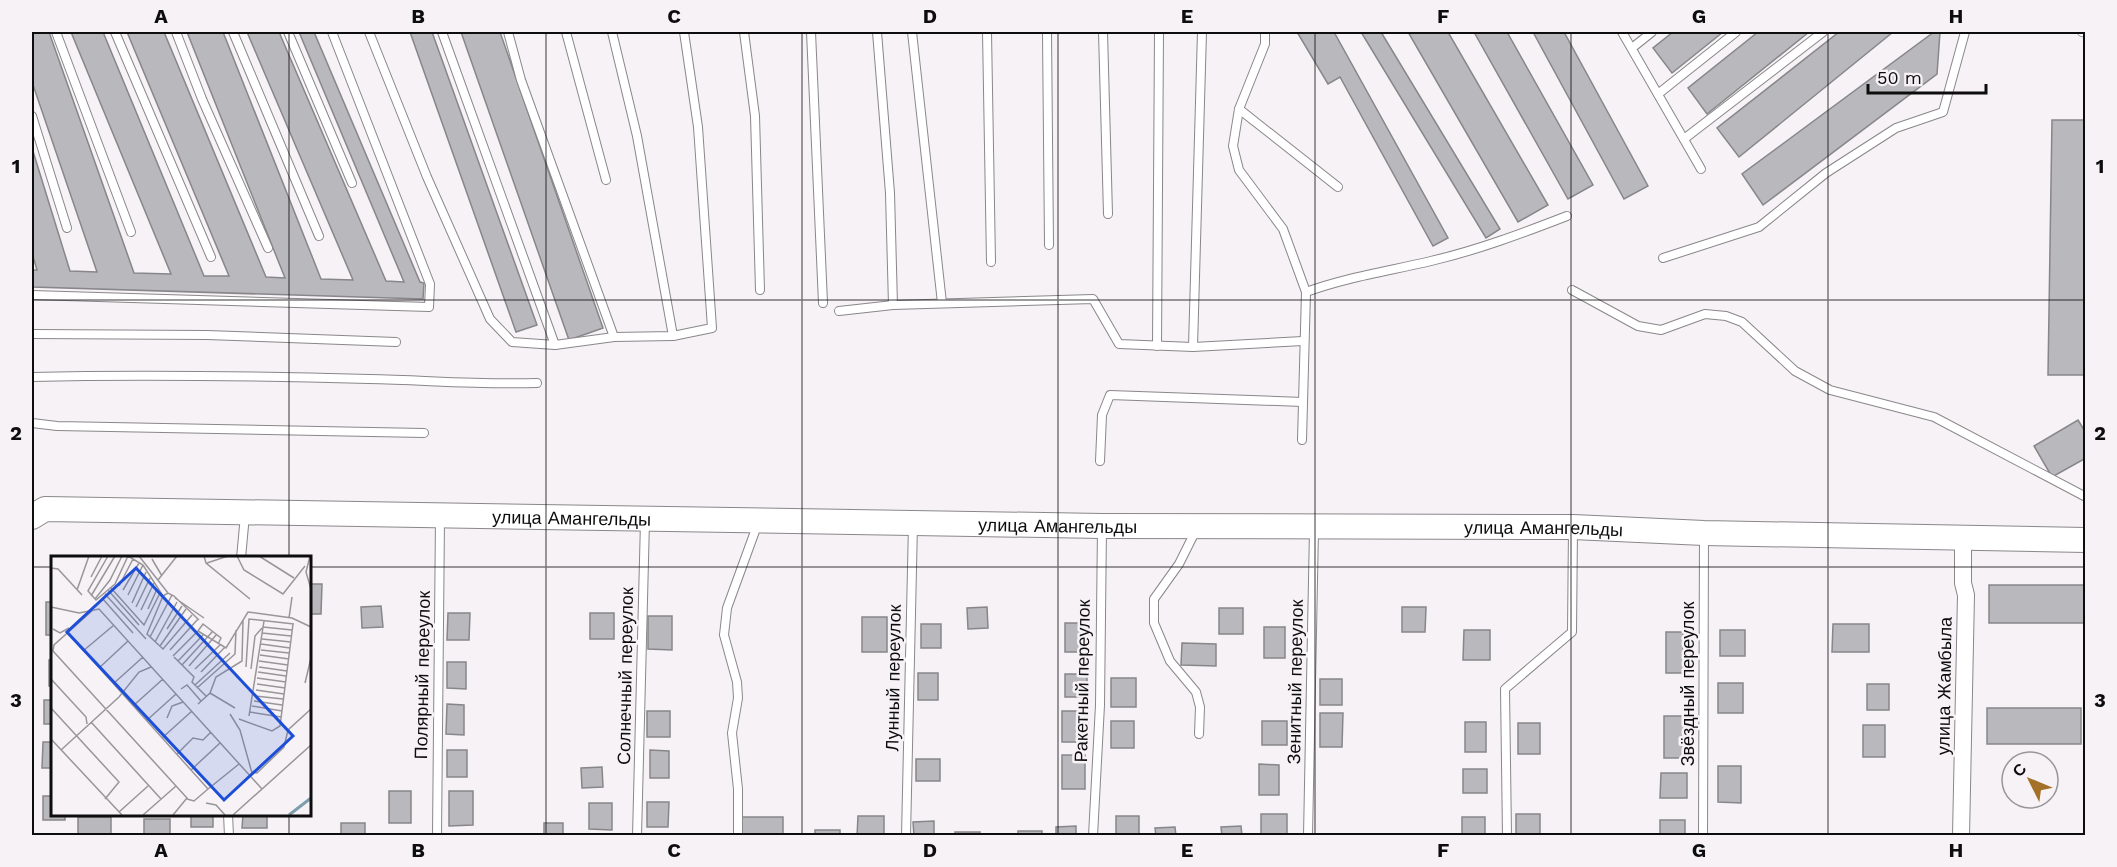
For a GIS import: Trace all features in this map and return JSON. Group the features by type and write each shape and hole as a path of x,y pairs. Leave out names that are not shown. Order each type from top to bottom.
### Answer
{"street":[{"name":"улица Амангельды","path":"32,517 45,509 1102,526 1573,527 1704,534 2085,540"},
{"name":"улица Жамбыла","path":"1961,836 1966,595 1963,583 1963,538"}],"lane":[{"path":"56,32 131,232"},
{"path":"115,32 212,257"},
{"path":"176,32 202,99 267,248"},
{"path":"233,32 319,236"},
{"path":"288,32 352,183"},
{"path":"32,295 429,308 430,284 332,32"},
{"path":"369,32 427,177 490,319 512,342 555,345 614,337 673,336 712,328 698,127 684,32"},
{"path":"442,32 555,345"},
{"path":"508,32 521,80 614,337"},
{"path":"566,32 606,180"},
{"path":"612,32 637,136 673,336"},
{"path":"744,32 755,116 760,290"},
{"path":"811,32 823,303"},
{"path":"877,32 890,193 893,305"},
{"path":"912,32 942,303"},
{"path":"987,32 991,261"},
{"path":"1047,32 1049,245"},
{"path":"1103,32 1108,214"},
{"path":"1157,346 1159,32"},
{"path":"1193,347 1202,32"},
{"path":"1265,32 1265,44 1239,109 1233,146 1239,170 1283,229 1306,292 1302,440"},
{"path":"1623,32 1701,170"},
{"path":"1632,48 1652,32"},
{"path":"1658,94 1736,32"},
{"path":"1684,139 1823,32"},
{"path":"1663,258 1759,227 1826,173 1896,128 1942,112 1965,32"},
{"path":"1239,109 1338,187"},
{"path":"32,116 67,228"},
{"path":"1306,292 1339,280 1451,256 1516,236 1567,216"},
{"path":"1572,290 1638,326 1661,330 1705,314 1742,322 1795,370 1830,390 1934,417 2085,497"},
{"path":"839,311 893,305 907,307 942,303 1094,299 1119,344 1157,346 1164,344 1193,347 1303,341"},
{"path":"32,334 207,335 396,342"},
{"path":"32,377 166,374 424,380 495,384 537,383"},
{"path":"1100,461 1102,415 1110,395 1303,402"},
{"path":"32,423 57,426 424,433"},
{"path":"241,556 245,512"},
{"name":"Полярный переулок","path":"437,836 440,515"},
{"name":"Солнечный переулок","path":"637,836 645,518"},
{"path":"738,836 738,789 732,733 738,698 737,682 724,635 726,608 759,520"},
{"name":"Лунный переулок","path":"906,836 913,522"},
{"name":"Ракетный переулок","path":"1093,836 1100,705 1102,526"},
{"path":"1197,527 1179,564 1154,599 1154,611 1156,631 1167,654 1196,692 1200,706 1199,734"},
{"path":"1507,836 1505,689 1572,632 1573,527"},
{"name":"Зенитный переулок","path":"1308,836 1314,528"},
{"name":"Звёздный переулок","path":"1702,836 1704,534"},
{"path":"228,816 229,836"}],"building":[{"path":"32,32 49,32 134,273 171,274 71,32 103,32 204,276 229,276 127,32 164,32 266,277 285,278 187,32 223,32 321,279 353,280 247,32 279,32 386,281 404,282 299,32 314,32 420,282 424,283 423,299 32,287 32,270 37,270 32,253 32,148 70,271 97,272 32,82"},
{"path":"410,32 432,32 537,325 516,332"},
{"path":"461,32 500,32 603,328 569,340"},
{"path":"1297,32 1334,32 1448,238 1433,246 1340,77 1328,84"},
{"path":"1361,32 1381,32 1500,229 1486,238"},
{"path":"1408,32 1448,32 1548,205 1518,222"},
{"path":"1474,32 1507,32 1593,185 1568,199"},
{"path":"1533,32 1564,32 1648,186 1624,199"},
{"path":"1673,32 1723,32 1672,73 1653,48"},
{"path":"1758,32 1809,32 1707,114 1688,88"},
{"path":"1839,32 1893,32 1739,157 1717,128"},
{"path":"1934,32 1940,32 1937,74 1763,205 1742,174"},
{"path":"2052,120 2086,120 2086,375 2048,375"},
{"path":"2078,420 2086,433 2086,458 2052,477 2034,446"},
{"path":"310,584 322,584 321,614 310,614"},
{"path":"1989,585 2085,585 2085,623 1989,623"},
{"path":"46,602 51,602 51,635 46,635"},
{"path":"381,606 383,627 362,628 361,607"},
{"path":"987,607 988,628 968,629 967,608"},
{"path":"1402,607 1426,607 1425,632 1402,632"},
{"path":"1219,608 1243,608 1243,634 1219,634"},
{"path":"448,613 470,613 469,640 447,640"},
{"path":"590,613 614,613 614,639 590,639"},
{"path":"648,616 672,616 672,650 648,649"},
{"path":"862,617 887,617 887,652 862,652"},
{"path":"1065,623 1088,623 1088,652 1065,652"},
{"path":"921,624 941,624 941,648 921,648"},
{"path":"1833,624 1869,624 1869,652 1832,652"},
{"path":"1264,627 1285,627 1285,658 1264,658"},
{"path":"1464,630 1490,630 1490,660 1463,660"},
{"path":"1720,630 1745,630 1745,656 1720,656"},
{"path":"1666,632 1683,632 1683,673 1666,673"},
{"path":"1182,643 1216,644 1216,666 1181,665"},
{"path":"49,660 51,660 51,686 49,686"},
{"path":"447,662 466,662 466,689 447,688"},
{"path":"918,673 938,673 938,700 918,700"},
{"path":"1065,674 1087,674 1087,697 1065,697"},
{"path":"1111,678 1136,678 1136,707 1111,707"},
{"path":"1320,679 1342,679 1342,705 1320,705"},
{"path":"1718,683 1743,683 1743,713 1718,713"},
{"path":"1867,684 1889,684 1889,710 1867,710"},
{"path":"44,700 51,700 51,724 44,724"},
{"path":"447,704 464,705 464,735 446,734"},
{"path":"1987,708 2081,708 2081,744 1987,744"},
{"path":"647,711 670,711 670,737 647,737"},
{"path":"1062,711 1088,711 1088,742 1062,742"},
{"path":"1320,713 1343,713 1342,747 1320,747"},
{"path":"1664,716 1687,716 1687,758 1664,758"},
{"path":"1111,721 1134,721 1134,748 1111,748"},
{"path":"1262,721 1287,721 1287,745 1262,745"},
{"path":"1465,722 1486,722 1486,752 1465,752"},
{"path":"1518,723 1540,723 1540,754 1518,754"},
{"path":"1863,725 1885,725 1885,757 1863,757"},
{"path":"43,742 51,742 51,768 42,768"},
{"path":"447,750 467,750 467,777 447,777"},
{"path":"650,750 669,751 669,778 650,778"},
{"path":"1062,755 1085,755 1085,789 1062,789"},
{"path":"916,759 940,759 940,781 916,781"},
{"path":"1259,764 1279,765 1279,795 1259,795"},
{"path":"1718,766 1741,766 1741,803 1718,802"},
{"path":"602,767 603,787 582,788 581,768"},
{"path":"1463,769 1487,769 1487,793 1463,793"},
{"path":"1661,773 1687,773 1687,798 1660,798"},
{"path":"389,791 411,791 411,823 389,823"},
{"path":"449,791 473,791 473,825 449,826"},
{"path":"43,796 51,796 51,816 65,816 65,820 43,820"},
{"path":"647,802 669,802 668,827 647,827"},
{"path":"589,803 612,803 612,830 589,829"},
{"path":"1261,814 1287,814 1287,836 1261,836"},
{"path":"1516,814 1540,814 1540,836 1516,836"},
{"path":"191,816 213,816 213,827 191,827"},
{"path":"243,816 267,816 267,828 242,828"},
{"path":"858,816 884,816 884,836 857,836"},
{"path":"1116,816 1139,816 1139,836 1116,836"},
{"path":"78,817 111,817 111,836 78,836"},
{"path":"742,817 783,817 783,836 742,836"},
{"path":"1462,817 1485,817 1485,836 1462,836"},
{"path":"144,819 170,819 170,836 144,836"},
{"path":"1660,820 1685,820 1685,836 1660,836"},
{"path":"934,821 934,836 914,836 913,822"},
{"path":"341,823 365,823 365,836 341,836"},
{"path":"544,823 563,823 563,836 544,836"},
{"path":"1076,826 1076,836 1056,836 1056,827"},
{"path":"1241,826 1242,836 1222,836 1221,827"},
{"path":"1175,827 1176,836 1156,836 1155,828"},
{"path":"815,830 840,830 840,836 815,836"},
{"path":"1018,831 1042,831 1042,836 1018,836"},
{"path":"955,832 980,832 980,836 955,836"}]}
